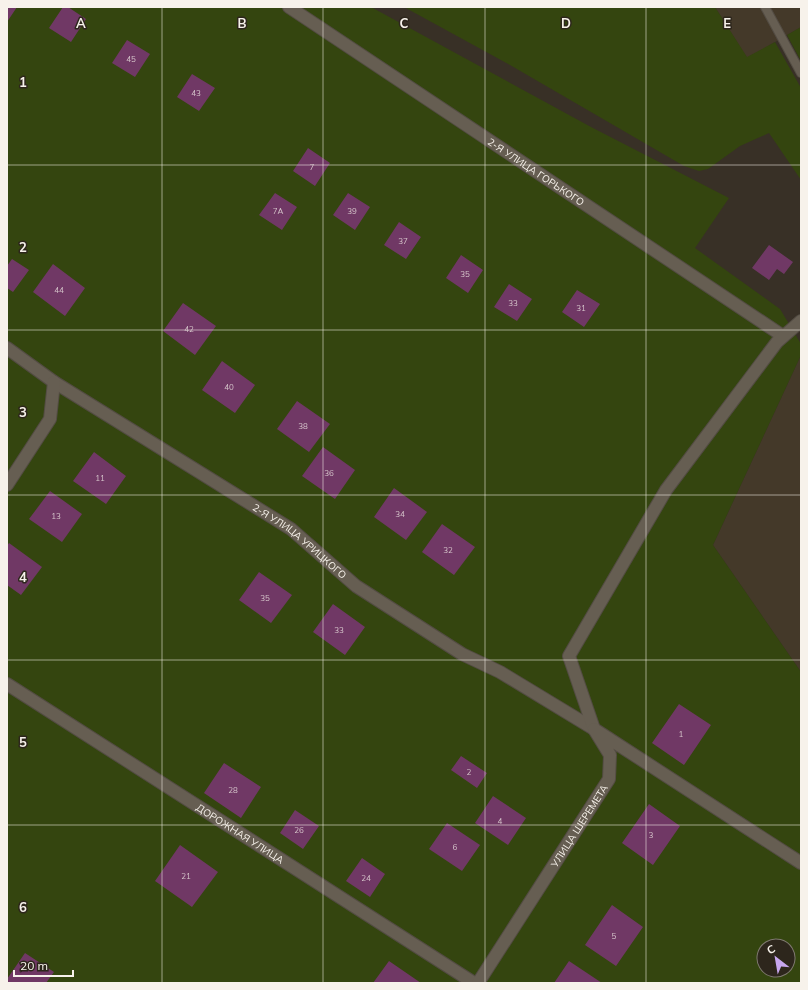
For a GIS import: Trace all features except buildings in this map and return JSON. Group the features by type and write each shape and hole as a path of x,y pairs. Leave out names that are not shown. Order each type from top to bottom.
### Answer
{"street":[{"name":"2-Я УЛИЦА ГОРЬКОГО","path":"289,7 783,336"},
{"path":"801,321 777,342 666,490 569,656 594,730 801,863"},
{"name":"2-Я УЛИЦА УРИЦКОГО","path":"7,348 54,382 292,529 356,586 462,654 500,672 594,730"},
{"path":"7,485 50,419 54,382"},
{"name":"ДОРОЖНАЯ УЛИЦА","path":"7,684 474,983"},
{"name":"УЛИЦА ШЕРЕМЕТА","path":"478,983 609,779 610,755 594,730"}],"lane":[{"path":"765,7 801,73"}],"shaded area":[{"path":"715,7 801,7 801,27 747,58"},
{"path":"801,355 801,672 713,545"}],"green space":[{"path":"7,7 371,7 591,127 729,198 695,248 780,309 801,344 801,355 713,545 801,672 801,983 7,983"},
{"path":"404,7 715,7 747,57 775,42 801,88 801,180 769,133 740,146 708,169 699,171 684,166 510,65"},
{"path":"801,27 801,61 787,35"}]}
